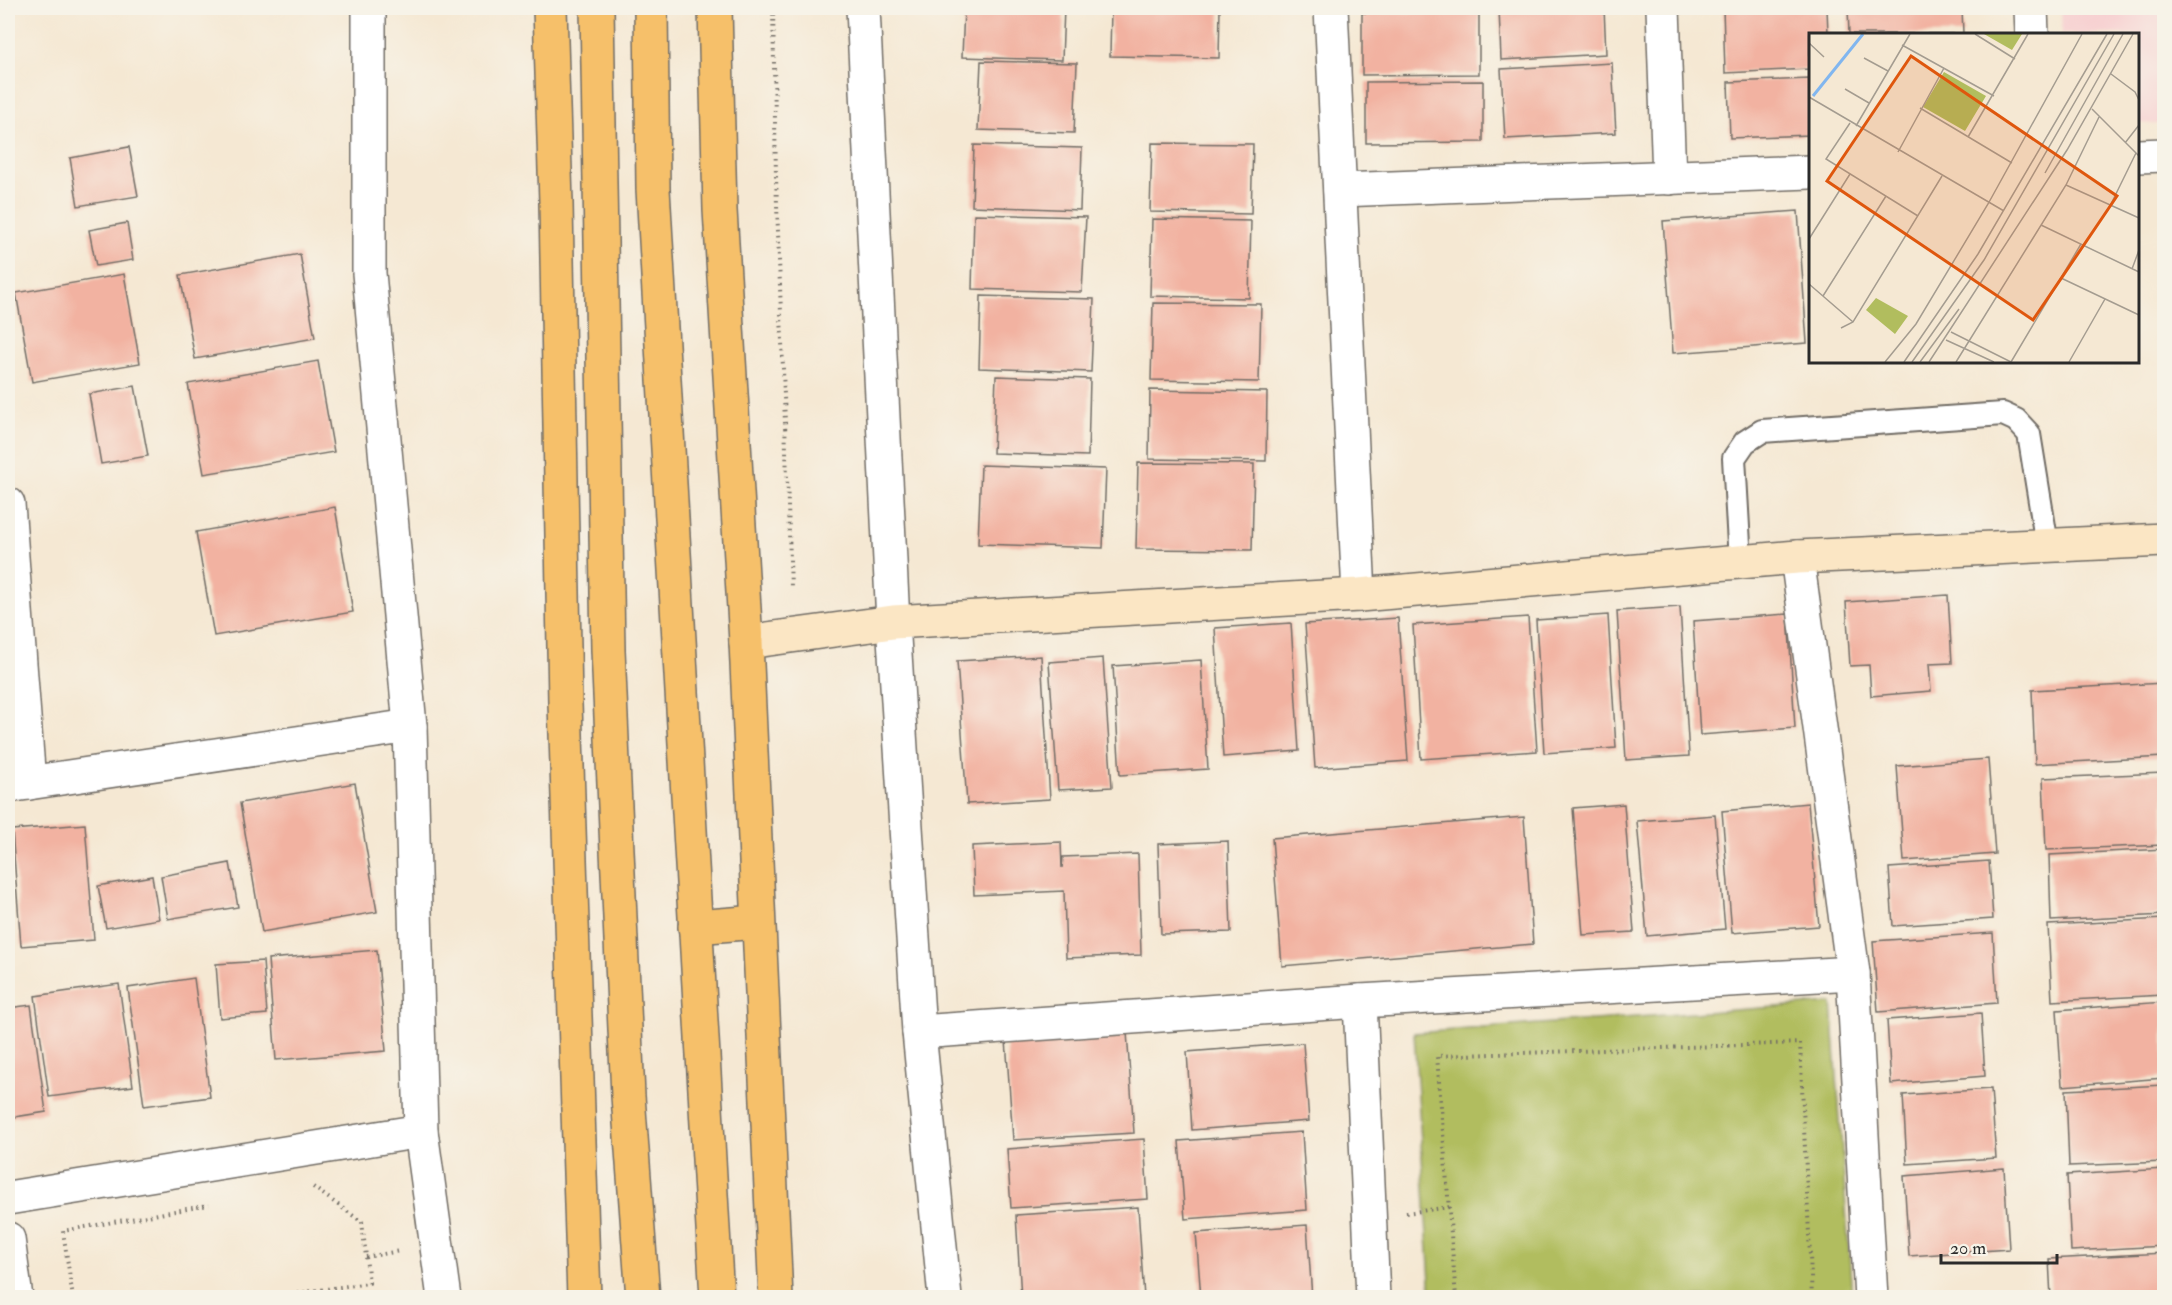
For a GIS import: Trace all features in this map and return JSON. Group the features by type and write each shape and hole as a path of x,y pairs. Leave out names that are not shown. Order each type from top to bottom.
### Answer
{"highway":[{"path":"550,8 557,215 565,691 584,1298"},
{"path":"597,8 608,650 628,1096 643,1298"},
{"path":"651,8 652,189 717,1298"},
{"path":"715,8 720,210 746,642 776,1298"},
{"path":"695,927 758,922"},
{"path":"573,942 621,940"}],"street":[{"path":"369,8 369,273 410,726 421,1131 444,1298"},
{"path":"863,8 893,622 919,1032 945,1298"},
{"path":"1331,8 1359,595"},
{"path":"1663,8 1669,178"},
{"path":"2031,8 2032,33"},
{"path":"2139,156 2164,155"},
{"path":"1340,190 1809,171"},
{"path":"8,504 18,784 410,726"},
{"path":"746,642 893,622 1359,595 1797,557 2164,540"},
{"path":"1797,557 1853,973 1871,1298"},
{"path":"919,1032 1360,1001 1853,973"},
{"path":"1360,1001 1373,1298"},
{"path":"8,1198 421,1131"},
{"path":"8,1239 16,1298"}],"lane":[{"path":"1740,562 1734,458 1745,442 1762,431 2003,414 2016,420 2029,434 2047,545"}],"path":[{"path":"773,8 776,177 791,586"},
{"path":"1456,1298 1437,1056 1800,1043 1812,1298"},
{"path":"262,1298 369,1283 362,1222 313,1187 302,1189"},
{"path":"73,1298 63,1231 211,1205"},
{"path":"1369,1218 1449,1207"}],"shaded area":[{"path":"2061,8 2164,8 2164,124 2139,123 2139,33 2062,33"}],"green space":[{"path":"1832,1003 1852,1297 1431,1297 1414,1033"}],"building":[{"path":"964,8 1064,8 1062,60 962,57"},
{"path":"1111,8 1220,8 1219,58 1110,56"},
{"path":"1499,8 1604,8 1606,54 1501,60"},
{"path":"1723,8 1827,8 1828,33 1809,33 1809,69 1725,73"},
{"path":"1848,8 1962,8 1963,33 1849,33"},
{"path":"1479,12 1479,74 1362,75 1362,13"},
{"path":"981,61 1077,63 1074,133 978,130"},
{"path":"1612,63 1616,133 1505,139 1501,69"},
{"path":"1809,79 1809,135 1730,138 1728,82"},
{"path":"1483,81 1483,142 1366,143 1366,82"},
{"path":"1152,143 1253,144 1251,214 1150,212"},
{"path":"974,145 1082,148 1080,210 972,206"},
{"path":"129,147 138,196 78,206 70,158"},
{"path":"1798,211 1807,343 1673,353 1663,221"},
{"path":"974,214 1086,217 1082,292 972,289"},
{"path":"1152,219 1251,221 1249,298 1150,296"},
{"path":"127,223 133,260 96,266 89,230"},
{"path":"300,254 315,338 195,359 180,275"},
{"path":"124,274 140,363 32,382 16,293"},
{"path":"981,296 1094,299 1091,372 979,368"},
{"path":"1153,303 1261,304 1259,382 1151,380"},
{"path":"318,361 334,452 204,474 188,384"},
{"path":"996,376 1090,379 1088,456 993,453"},
{"path":"135,386 148,456 101,464 89,394"},
{"path":"1150,390 1267,392 1266,461 1149,459"},
{"path":"1138,463 1254,464 1252,550 1136,549"},
{"path":"981,465 1106,469 1103,548 978,544"},
{"path":"335,507 353,612 214,636 196,532"},
{"path":"1948,595 1952,663 1929,664 1931,691 1871,696 1869,665 1850,666 1846,602"},
{"path":"1680,607 1689,756 1626,760 1617,611"},
{"path":"1788,614 1795,728 1700,735 1693,621"},
{"path":"1608,615 1616,748 1544,753 1536,620"},
{"path":"1528,617 1537,751 1421,759 1413,625"},
{"path":"1398,618 1408,761 1315,768 1305,624"},
{"path":"1291,623 1299,751 1223,757 1215,628"},
{"path":"1041,656 1050,799 967,804 957,661"},
{"path":"1103,658 1112,787 1058,790 1049,662"},
{"path":"1201,660 1208,769 1120,775 1113,666"},
{"path":"2164,683 2164,757 2035,764 2032,690"},
{"path":"1988,759 1995,854 1904,861 1897,766"},
{"path":"2164,773 2164,845 2046,850 2043,778"},
{"path":"355,783 377,912 262,932 240,803"},
{"path":"1808,803 1819,926 1732,933 1722,811"},
{"path":"1624,804 1634,932 1583,935 1573,808"},
{"path":"1715,815 1725,929 1647,936 1637,821"},
{"path":"1524,817 1533,944 1282,966 1272,838"},
{"path":"85,824 94,940 21,946 12,830"},
{"path":"1228,841 1231,932 1161,934 1158,844"},
{"path":"1061,842 1062,868 1063,857 1138,854 1141,955 1066,958 1064,891 974,895 972,846"},
{"path":"2164,849 2164,915 2051,921 2049,855"},
{"path":"1989,861 1993,919 1893,926 1889,868"},
{"path":"230,863 238,907 168,919 161,876"},
{"path":"152,876 159,919 106,928 98,886"},
{"path":"2164,919 2164,995 2052,1001 2048,925"},
{"path":"9,922 11,946 8,946"},
{"path":"1993,933 1997,1003 1878,1012 1873,941"},
{"path":"377,950 386,1051 276,1060 268,959"},
{"path":"263,961 267,1014 220,1018 216,964"},
{"path":"194,978 210,1097 144,1106 128,988"},
{"path":"119,984 133,1086 49,1097 35,996"},
{"path":"2164,1002 2164,1078 2062,1086 2057,1010"},
{"path":"31,1005 46,1112 8,1118 8,1008"},
{"path":"1981,1013 1985,1076 1891,1084 1887,1020"},
{"path":"1127,1032 1134,1133 1013,1140 1006,1040"},
{"path":"1303,1043 1309,1121 1192,1130 1187,1052"},
{"path":"2164,1085 2164,1162 2069,1166 2066,1090"},
{"path":"1991,1089 1996,1158 1907,1164 1903,1095"},
{"path":"1302,1132 1307,1210 1185,1219 1179,1141"},
{"path":"1144,1139 1148,1199 1011,1208 1007,1149"},
{"path":"2004,1168 2009,1249 1909,1256 1904,1176"},
{"path":"2164,1169 2164,1246 2071,1251 2067,1175"},
{"path":"1138,1207 1144,1298 1021,1298 1016,1215"},
{"path":"1307,1225 1312,1298 1201,1298 1196,1233"},
{"path":"2164,1253 2164,1298 2051,1298 2049,1259"}]}
